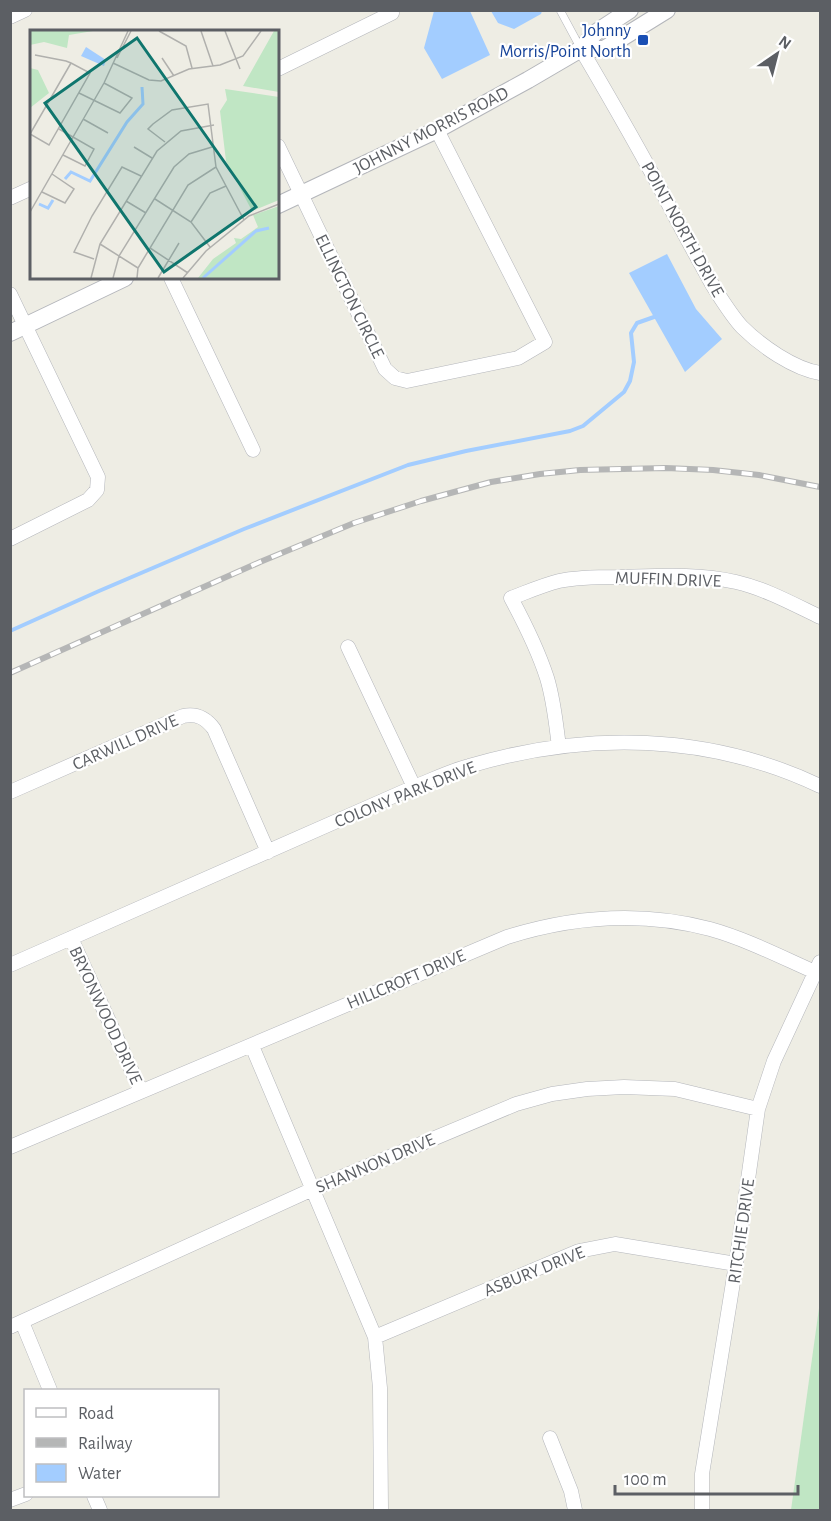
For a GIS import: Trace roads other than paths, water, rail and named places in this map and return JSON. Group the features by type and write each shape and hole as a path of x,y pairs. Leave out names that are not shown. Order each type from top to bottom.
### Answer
{"street":[{"path":"10,17 25,10"},
{"name":"JOHNNY MORRIS ROAD","path":"279,205 437,130 528,80 581,49 595,33 630,10"},
{"name":"JOHNNY MORRIS ROAD","path":"581,49 604,49 667,10"},
{"path":"279,68 391,12"},
{"name":"POINT NORTH DRIVE","path":"581,49 724,304 742,326 764,346 791,362 820,373"},
{"name":"ELLINGTON CIRCLE","path":"279,148 385,369 395,378 406,381 518,358 545,342 437,130"},
{"path":"10,198 30,189"},
{"path":"18,329 123,279"},
{"path":"171,279 253,450"},
{"path":"10,294 18,329 98,477 97,490 88,500 10,539"},
{"name":"MUFFIN DRIVE","path":"559,747 556,719 547,679 526,626 511,598 559,581 592,577 706,577 757,588 820,617"},
{"path":"348,647 414,787"},
{"name":"CARWILL DRIVE","path":"10,792 183,716 194,715 205,719 214,729 268,852"},
{"name":"COLONY PARK DRIVE","path":"10,965 414,787 468,766 519,754 559,747 617,742 659,743 701,748 739,756 770,765 820,786"},
{"name":"HILLCROFT DRIVE","path":"10,1147 507,937 533,929 600,918 632,917 679,922 710,929 818,967"},
{"name":"BRYONWOOD DRIVE","path":"71,938 141,1091"},
{"name":"RITCHIE DRIVE","path":"702,1510 702,1474 758,1109 774,1061 818,967"},
{"path":"252,1046 375,1337 380,1388 381,1510"},
{"name":"SHANNON DRIVE","path":"16,1324 313,1189 516,1104 552,1094 624,1087 675,1089 758,1109"},
{"name":"ASBURY DRIVE","path":"375,1337 579,1251 615,1244 736,1264"},
{"path":"16,1324 49,1389"},
{"path":"550,1438 571,1491 575,1510"}],"lane":[{"path":"560,10 581,49"}],"water":[{"path":"434,11 470,11 490,55 442,79 424,48"},
{"path":"491,11 542,11 541,14 514,29 498,23"},
{"path":"667,254 696,309 722,339 685,372 629,273"}],"waterway":[{"path":"10,631 244,529 408,465 570,431 583,426 624,392 630,381 634,362 631,333 637,323 654,317"}],"railway":[{"path":"10,673 260,562 354,523 421,501 491,482 580,470 666,468 759,475 820,487"}],"place":[{"name":"Johnny Morris/Point North","path":"643,40"}]}
